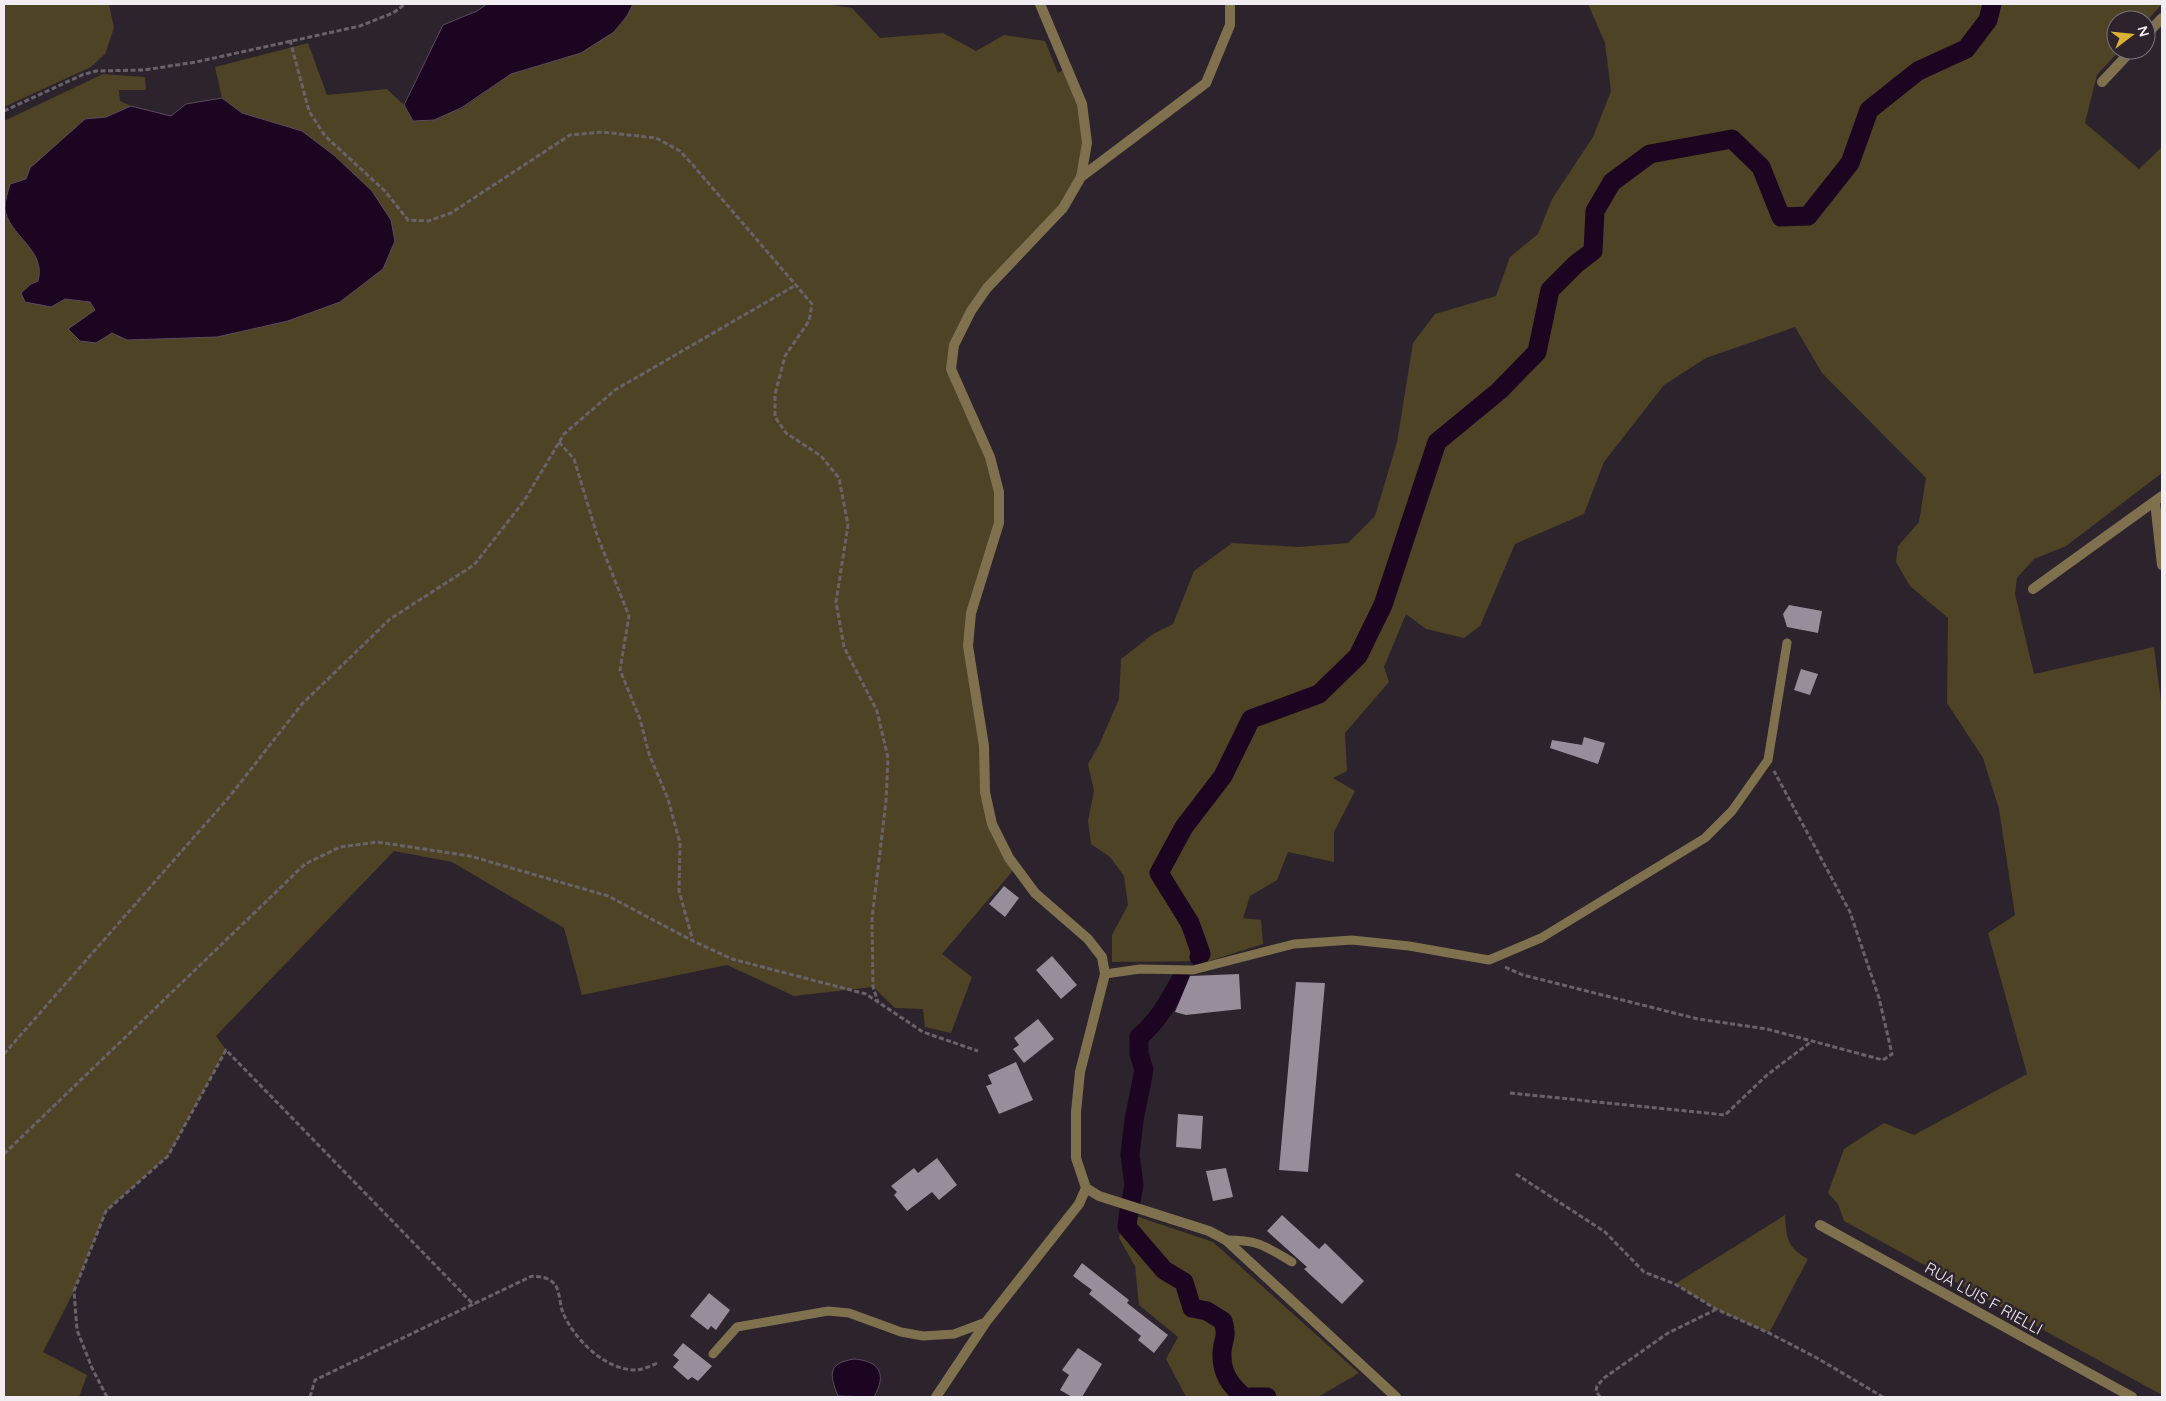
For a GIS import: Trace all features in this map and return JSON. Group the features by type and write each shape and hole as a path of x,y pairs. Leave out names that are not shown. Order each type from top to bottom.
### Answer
{"street":[{"path":"1040,4 1082,104 1087,144 1081,178 1063,208 987,288 970,310 954,345 952,369 990,457 999,492 999,523 971,613 968,646 984,746 984,792 992,824 1008,858 1035,893 1088,939 1102,957 1105,974 1080,1072 1076,1112 1076,1158 1086,1188 1100,1196 1209,1231 1226,1240 1396,1397"},
{"path":"1081,178 1206,83 1230,25 1230,4"},
{"path":"2102,82 2123,60"},
{"path":"2158,499 2162,565"},
{"path":"2033,590 2158,499"},
{"path":"936,1397 986,1322 1079,1204 1086,1188"},
{"name":"RUA LUIS F RIELLI","path":"1820,1225 2132,1397"}],"lane":[{"path":"1105,974 1140,969 1193,970 1294,944 1352,940 1409,946 1488,960 1541,938 1705,838 1732,811 1768,760 1787,642"},
{"path":"1226,1240 1247,1240 1262,1244 1292,1262"},
{"path":"713,1354 737,1327 828,1311 849,1313 901,1332 923,1336 954,1334 986,1322"}],"path":[{"path":"4,111 46,91 96,71 144,70 196,62 360,26 393,13 405,4"},
{"path":"290,40 309,111 325,136 384,192 408,220 428,221 451,213 570,135 602,132 656,138 680,151 812,304 810,321 785,356 775,394 775,417 786,434 821,456 839,478 848,525 836,602 844,647 877,711 888,758 886,801 872,919 873,987 878,1002"},
{"path":"4,1054 230,796 302,704 390,619 474,565 524,501 564,434 615,390 796,285"},
{"path":"560,442 574,459 597,535 629,616 620,670 640,719 649,754 668,799 680,843 679,891 693,941"},
{"path":"1488,960 1523,974 1698,1019 1767,1029 1883,1060 1892,1054 1879,998 1850,912 1768,760"},
{"path":"4,1154 305,864 340,847 377,842 470,856 608,896 693,941 732,959 866,994 923,1032 978,1051"},
{"path":"1510,1093 1725,1115 1767,1075 1813,1041"},
{"path":"107,1397 92,1368 77,1330 74,1292 106,1211 168,1156 226,1050 474,1304"},
{"path":"1516,1174 1604,1232 1644,1272 1675,1284 1716,1309 1769,1333 1817,1358 1883,1397"},
{"path":"310,1397 315,1380 532,1276 547,1278 556,1286 563,1313 574,1331 595,1354 617,1368 638,1370 658,1363"},
{"path":"1600,1397 1596,1391 1597,1386 1617,1368 1668,1333 1716,1309"}],"shaded area":[{"path":"4,4 109,4 114,28 105,54 91,67 4,107"},
{"path":"487,4 633,4 627,16 614,32 581,53 511,74 461,108 434,120 413,121 404,105 443,25 477,11"},
{"path":"633,4 826,4 852,8 880,38 943,33 976,51 1004,35 1045,41 1058,73 1067,68 1082,104 1087,143 1081,177 1063,208 971,311 951,369 990,457 999,523 968,646 992,824 1016,867 942,954 972,977 951,1033 925,1027 923,1009 895,1008 873,987 794,996 727,965 582,995 564,928 452,862 394,851 216,1036 226,1050 168,1156 106,1211 74,1291 43,1352 87,1375 79,1397 4,1397 4,121 103,74 145,77 146,90 119,90 120,101 131,106 106,117 85,119 26,179 5,208 10,223 31,250 38,264 38,281 31,284 65,299 90,302 95,310 96,343 112,333 127,340 302,131 242,113 222,98 215,67 308,43 327,95 387,89 404,105 413,121 461,109 511,74 581,53 627,16"},
{"path":"1588,4 2162,4 2156,11 2106,10 2106,60 2111,60 2097,75 2085,123 2139,169 2162,147 2162,473 2066,546 2034,559 2017,578 2015,594 2034,674 2154,647 2162,709 2162,1395 1844,1221 1838,1204 1828,1193 1844,1149 1884,1123 1914,1135 2027,1074 1988,933 2015,915 1999,809 1983,758 1947,703 1948,618 1910,586 1896,562 1898,546 1919,522 1926,478 1822,373 1795,327 1706,358 1664,385 1604,462 1584,514 1515,544 1480,626 1464,638 1426,629 1406,614 1384,667 1389,682 1345,733 1347,771 1333,778 1355,791 1334,832 1334,862 1288,852 1277,880 1250,896 1243,918 1261,920 1263,944 1209,961 1112,962 1112,935 1128,905 1124,876 1110,857 1091,844 1088,821 1094,791 1088,764 1099,745 1119,699 1121,659 1153,634 1173,624 1194,571 1232,543 1299,547 1348,543 1375,516 1397,442 1413,343 1435,314 1496,296 1510,257 1538,234 1552,199 1593,137 1611,91 1605,43"},
{"path":"222,98 242,113 302,131 335,156 372,191 391,220 395,241 383,269 340,302 288,321 217,337 127,340 112,333 96,343 80,341 68,329 95,310 90,302 65,299 51,307 25,302 21,293 31,284 38,281 39,270 37,260 32,251 7,218 5,205 10,184 26,179 30,168 85,119 106,117 131,106 171,116 186,104"},
{"path":"1124,1212 1213,1242 1359,1373 1318,1397 1186,1397 1166,1359 1178,1337 1139,1305 1135,1266 1119,1238"},
{"path":"1785,1215 1789,1241 1796,1251 1808,1259 1769,1333 1716,1309 1675,1284"},
{"path":"854,1359 870,1363 879,1370 880,1382 874,1397 838,1396 833,1382 833,1371 839,1363"}],"building":[{"path":"1789,605 1822,611 1818,633 1787,627 1783,614"},
{"path":"1801,669 1818,674 1810,695 1794,690"},
{"path":"1584,737 1605,743 1598,764 1550,748 1552,740 1582,745"},
{"path":"1004,886 1019,898 1005,917 989,904"},
{"path":"1052,956 1077,985 1061,999 1036,970"},
{"path":"1239,974 1241,1009 1186,1015 1175,1012 1190,976"},
{"path":"1296,982 1325,983 1308,1172 1279,1170"},
{"path":"1038,1019 1054,1039 1024,1063 1013,1049 1019,1045 1014,1038"},
{"path":"1016,1062 1033,1100 999,1114 986,1086 992,1084 988,1075"},
{"path":"1178,1114 1203,1116 1201,1149 1176,1147"},
{"path":"937,1158 957,1185 939,1200 932,1192 907,1211 894,1195 897,1192 891,1186 914,1168 918,1173"},
{"path":"1226,1168 1233,1197 1213,1201 1206,1171"},
{"path":"1282,1215 1319,1249 1325,1243 1364,1281 1342,1304 1304,1269 1307,1267 1267,1231"},
{"path":"1082,1263 1129,1300 1127,1303 1168,1335 1154,1353 1138,1340 1141,1336 1089,1294 1092,1290 1073,1276"},
{"path":"709,1293 730,1310 716,1330 711,1326 708,1330 690,1316"},
{"path":"683,1343 712,1366 698,1381 692,1377 688,1380 673,1367 679,1360 673,1355"},
{"path":"1078,1348 1102,1364 1082,1397 1072,1397 1060,1390 1069,1375 1062,1370"}],"waterway":[{"path":"1199,957 1201,954 1190,923 1159,873 1184,827 1223,776 1251,719 1319,694 1358,656 1383,605 1437,442 1499,391 1537,352 1550,290 1576,264 1593,251 1595,211 1612,182 1650,154 1732,139 1761,167 1781,217 1808,216 1850,163 1869,110 1918,71 1966,49 1988,20 1992,4"},
{"path":"1131,1201 1134,1185 1130,1155 1134,1120 1144,1070 1139,1054 1139,1037 1157,1017 1181,979"},
{"path":"1129,1210 1127,1227 1164,1270 1184,1282 1192,1308 1207,1311 1223,1321 1225,1335 1222,1352 1223,1366 1227,1378 1244,1397"},
{"path":"1250,1397 1267,1397"}]}
